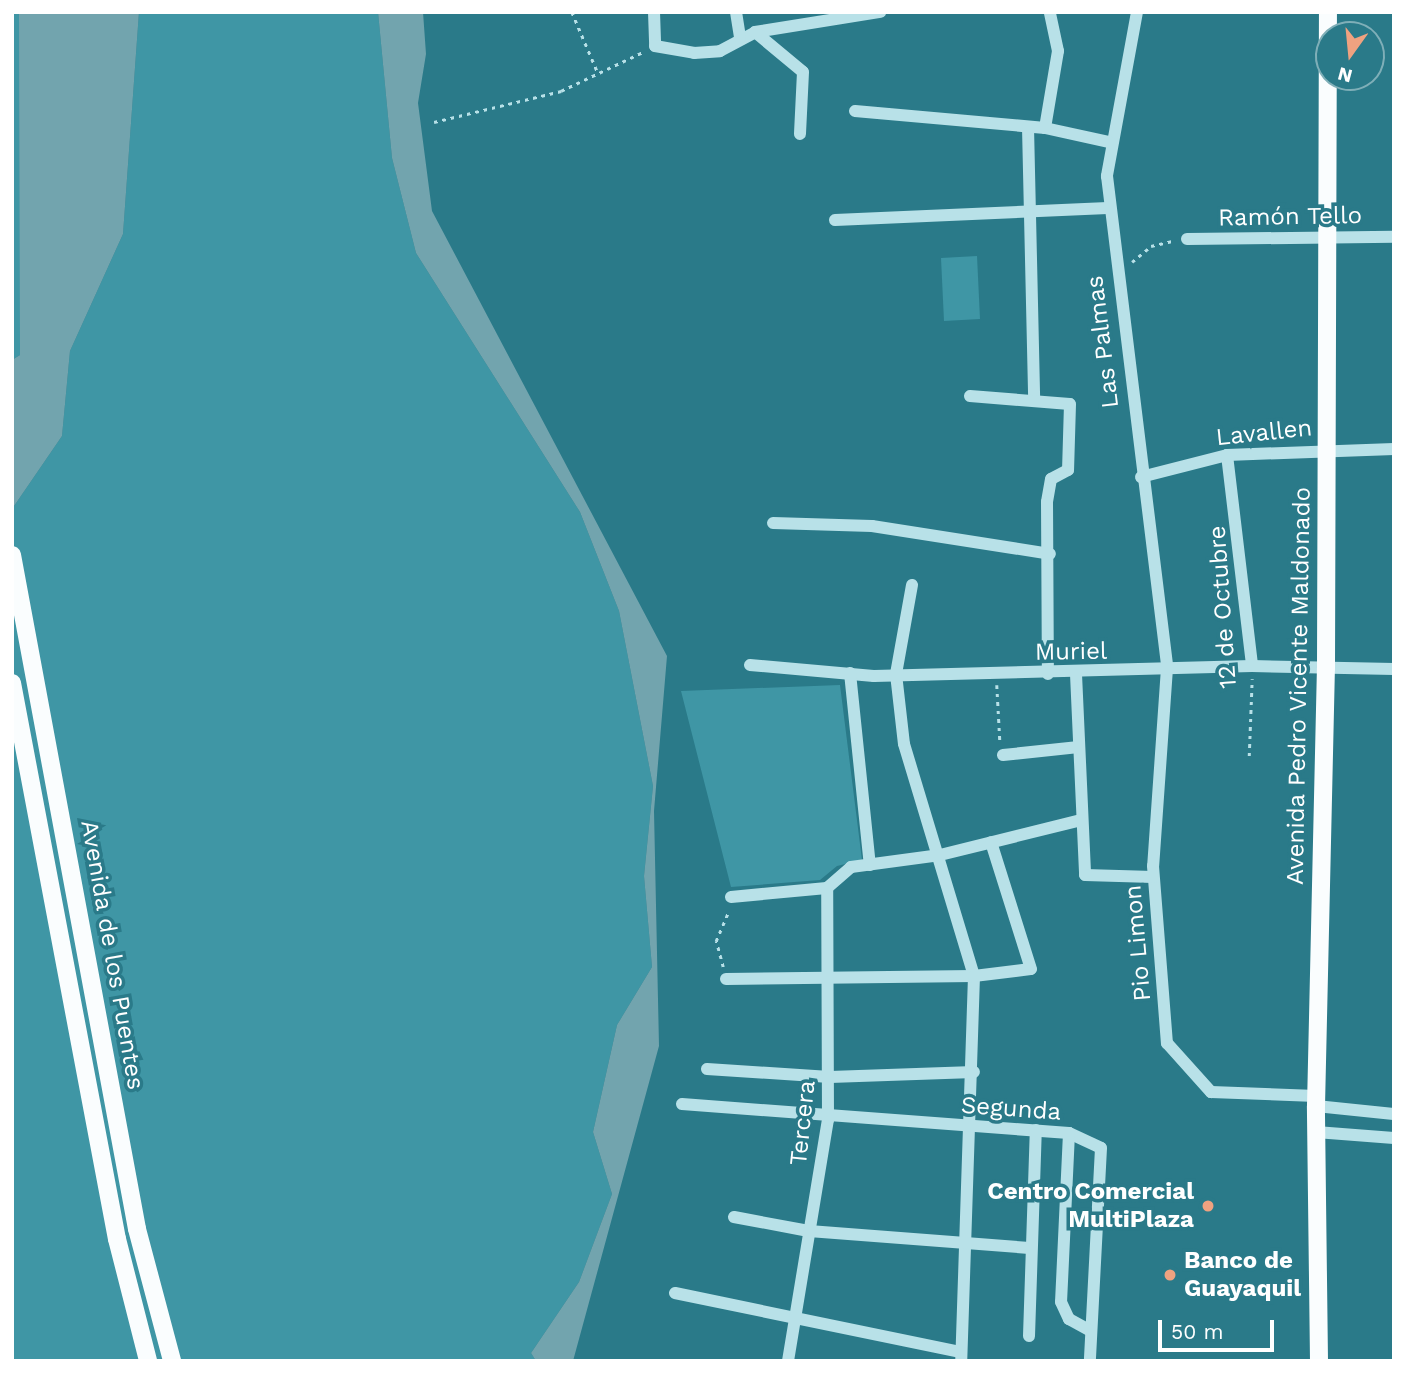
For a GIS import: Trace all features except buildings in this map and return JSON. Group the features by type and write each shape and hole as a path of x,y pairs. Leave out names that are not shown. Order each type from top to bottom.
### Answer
{"main road":[{"name":"Avenida Pedro Vicente Maldonado","path":"1319,1361 1316,1101 1326,668 1328,12"},
{"name":"Avenida de los Puentes","path":"12,555 137,1229 173,1361"},
{"name":"Avenida de los Puentes","path":"12,683 117,1239 148,1361"}],"street":[{"path":"654,12 655,46 720,51 755,32 833,16 880,12"},
{"path":"736,12 740,38"},
{"path":"1045,128 1058,51 1050,12"},
{"name":"Las Palmas","path":"1137,12 1109,142 1108,208 1167,668"},
{"path":"755,32 803,72 800,134"},
{"path":"855,111 1045,128 1109,142"},
{"path":"1028,127 1034,398"},
{"path":"835,220 1028,215 1108,208"},
{"name":"Ramón Tello","path":"1187,239 1394,237"},
{"path":"970,396 1065,400 1070,407 1068,470 1049,484 1048,674"},
{"name":"Lavallen","path":"1141,477 1227,455 1325,448 1394,449"},
{"name":"12 de Octubre","path":"1227,455 1252,666"},
{"path":"773,523 872,526 1049,554"},
{"path":"675,1293 961,1356 963,1246 974,1072 975,976 904,744 895,674 912,585"},
{"name":"Muriel","path":"750,665 895,674 1076,674 1252,666 1394,669"},
{"name":"Pio Limon","path":"1167,668 1153,877 1170,1051 1212,1092 1316,1101 1394,1115"},
{"path":"850,673 870,865"},
{"path":"1076,674 1081,820 1087,879 1153,877"},
{"path":"1003,755 1079,747"},
{"path":"731,897 827,888 842,871 940,855 1081,820"},
{"path":"726,979 831,981 975,976 1031,969 990,842"},
{"name":"Tercera","path":"788,1361 828,1120 831,981 827,888"},
{"path":"707,1069 830,1077 974,1072"},
{"name":"Segunda","path":"682,1104 828,1120 1069,1133 1103,1152 1090,1361"},
{"path":"1029,1336 1029,1248 1036,1130"},
{"path":"1316,1132 1394,1138"},
{"path":"1069,1133 1062,1302 1064,1314 1091,1331"},
{"path":"734,1217 809,1231 963,1246 1029,1248"}],"path":[{"path":"572,12 598,73"},
{"path":"434,122 561,92 655,46"},
{"path":"1116,270 1147,254 1151,246 1187,239"},
{"name":"12 de Octubre","path":"1249,756 1252,666"},
{"path":"996,674 1003,755"},
{"path":"726,979 716,941 727,923 731,897"}],"shaded area":[{"path":"12,12 19,12 21,24 20,355 12,360"},
{"path":"19,12 139,12 123,234 70,351 62,436 12,509 12,360 20,355"},
{"path":"139,12 378,12 392,158 416,253 580,512 619,611 653,786 644,876 652,967 617,1025 593,1132 612,1194 579,1282 531,1353 536,1361 12,1361 12,509 62,436 70,351 123,234"},
{"path":"378,12 423,12 426,54 418,103 432,211 667,656 654,811 659,1046 573,1361 536,1361 531,1353 579,1282 612,1194 593,1132 617,1025 652,967 644,876 653,786 619,611 580,512 416,253 392,158"},
{"path":"977,256 980,319 944,321 941,258"},
{"path":"840,685 862,860 837,866 820,880 731,887 681,691"}],"place":[{"name":"Centro Comercial MultiPlaza","path":"1208,1206"},
{"name":"Banco de Guayaquil","path":"1170,1275"}]}
